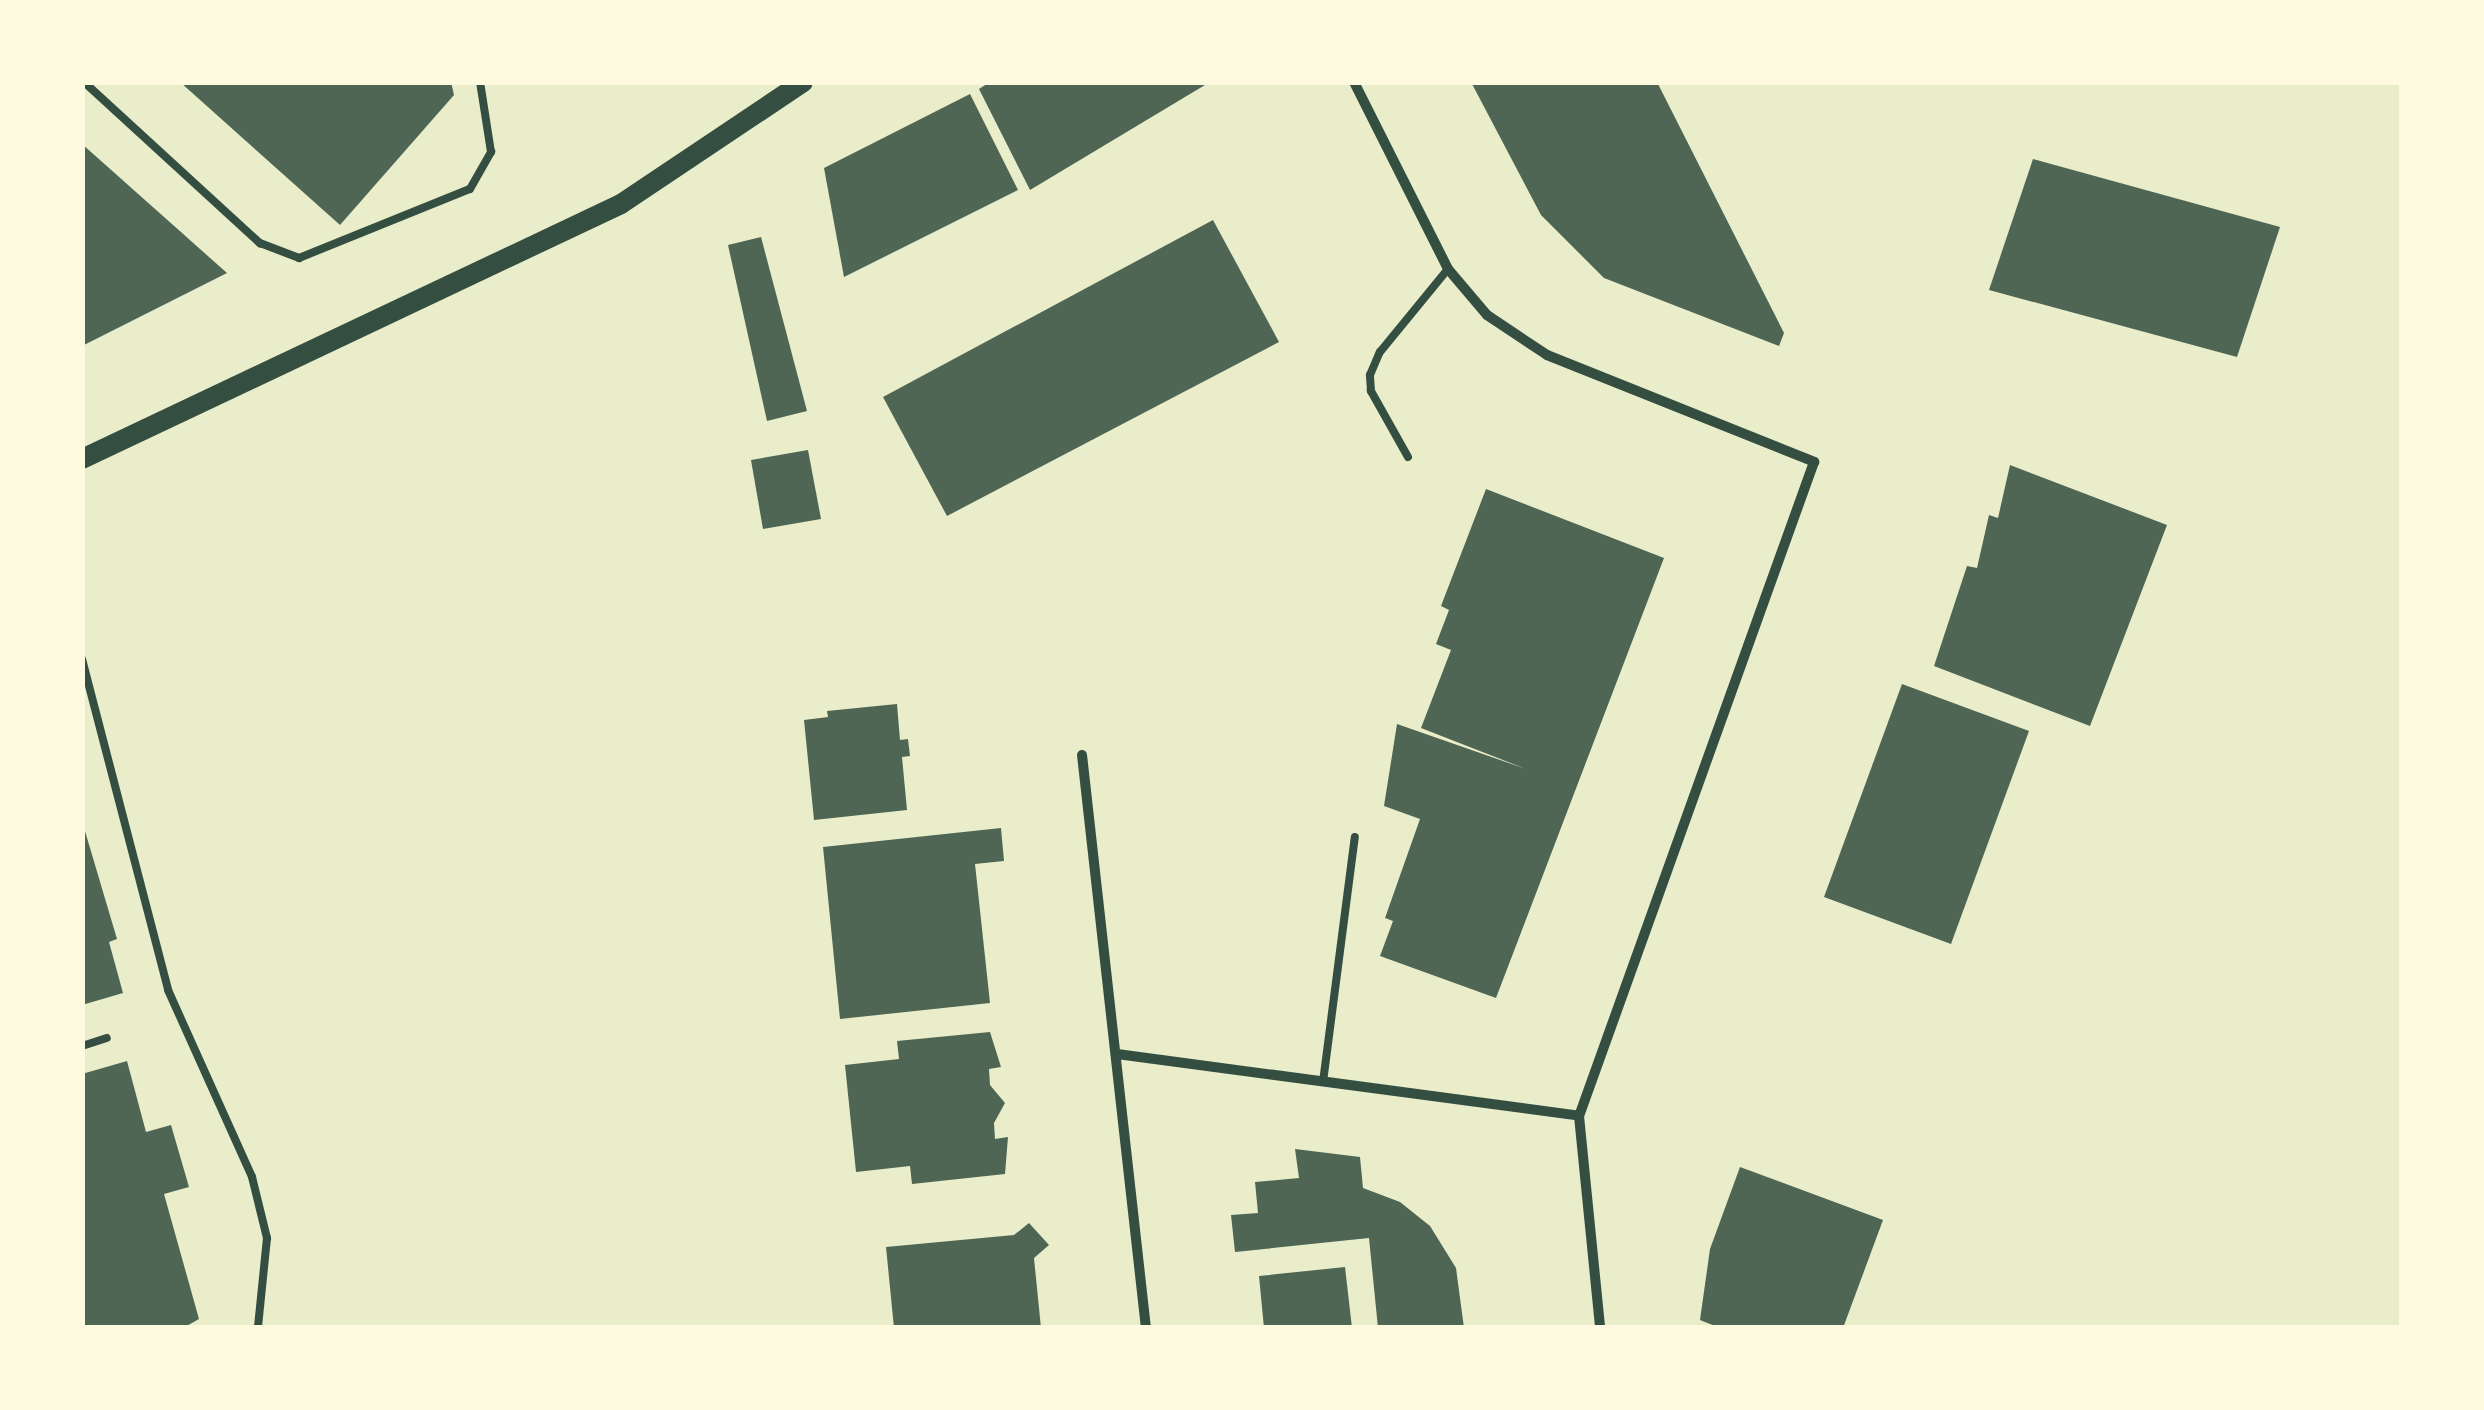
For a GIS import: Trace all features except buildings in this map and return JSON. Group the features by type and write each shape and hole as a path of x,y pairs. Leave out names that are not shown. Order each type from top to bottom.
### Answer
{"main road":[{"path":"82,458 621,204 803,82"}],"street":[{"path":"1354,82 1448,269 1487,314 1546,355 1814,462 1579,1116 1600,1328"},
{"path":"1082,755 1146,1328"},
{"path":"1117,1054 1579,1116"}],"lane":[{"path":"84,82 260,243 299,258 470,189 491,152 480,82"},
{"path":"1408,458 1372,391 1370,375 1380,352 1448,269"},
{"path":"82,659 168,990 252,1178 268,1238 258,1326"},
{"path":"1323,1082 1356,837"},
{"path":"82,1046 107,1038"}]}
